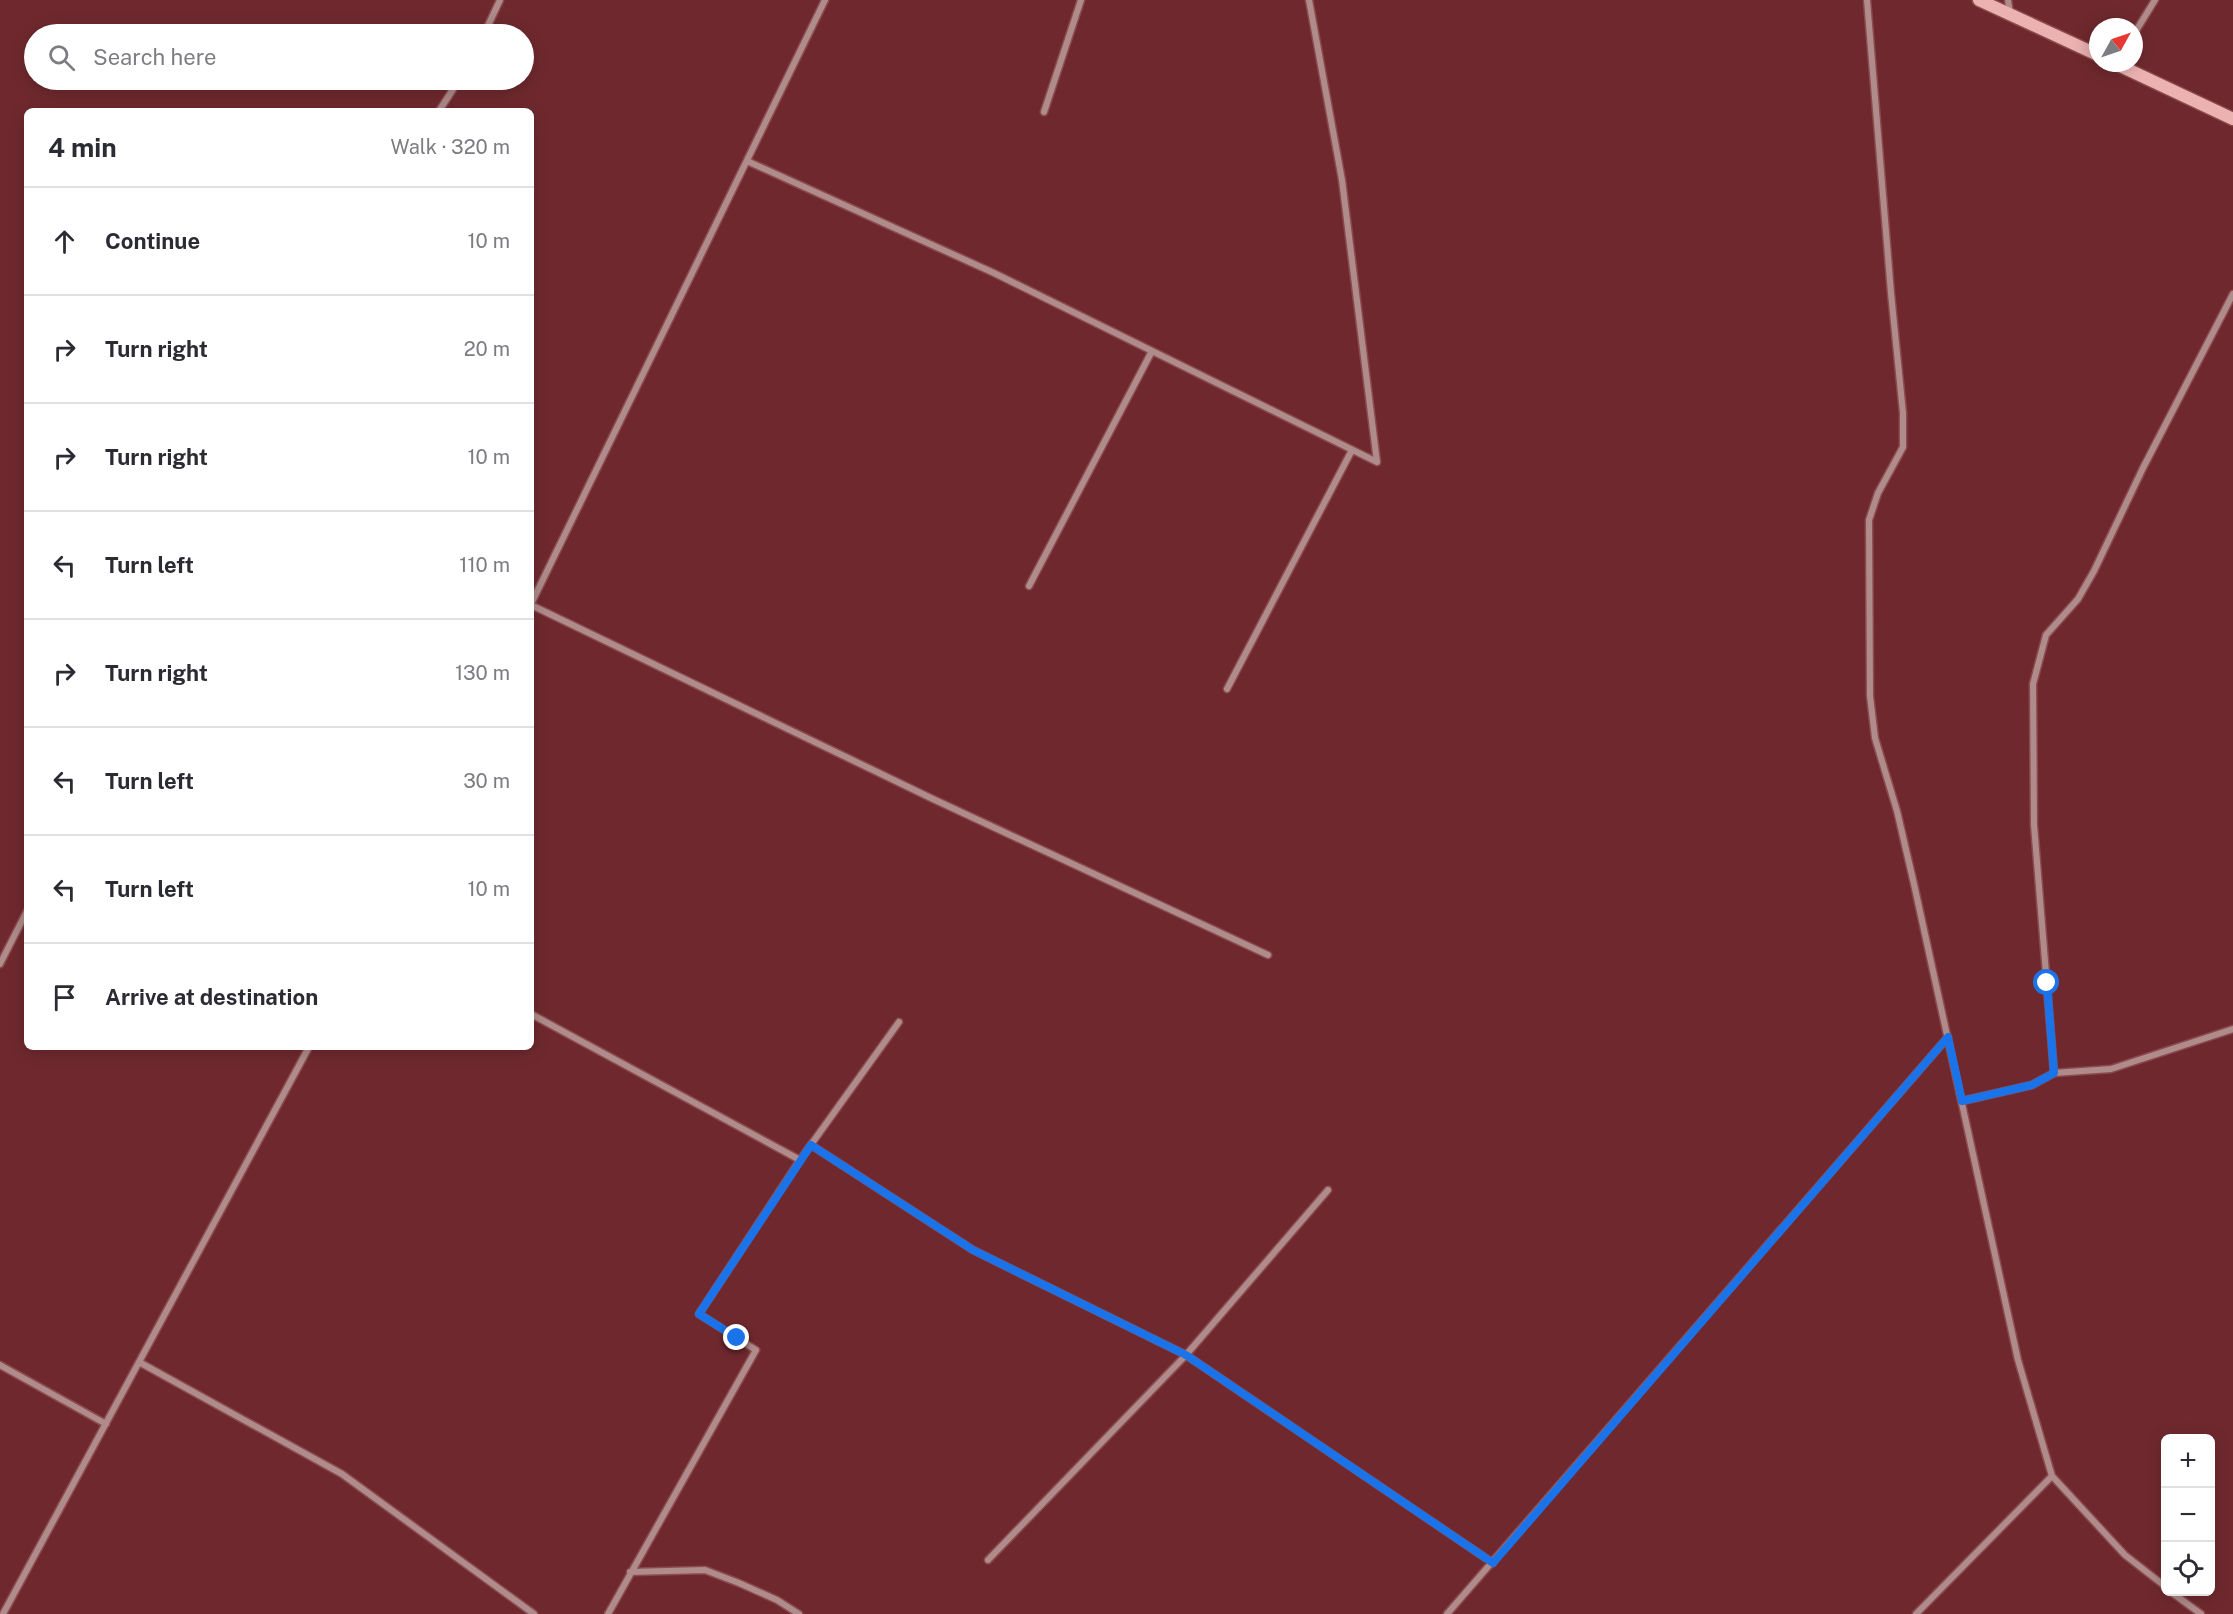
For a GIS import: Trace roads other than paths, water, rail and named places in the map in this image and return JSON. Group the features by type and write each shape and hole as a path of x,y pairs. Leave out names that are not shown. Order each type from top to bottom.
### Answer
{"main road":[{"path":"1979,0 2089,52"},
{"path":"2134,72 2233,119"}],"street":[{"path":"489,24 500,0"},
{"path":"534,599 825,0"},
{"path":"1044,112 1081,0"},
{"path":"747,161 994,273 1377,462 1342,180 1309,0"},
{"path":"1867,0 1903,424 1903,447 1878,493 1869,520 1870,696 1875,738 1897,811 2018,1360 2052,1476 2125,1555 2161,1583"},
{"path":"2008,0 2010,14"},
{"path":"2143,20 2156,0"},
{"path":"441,108 453,90"},
{"path":"2054,1073 2034,825 2033,684 2046,635 2078,599 2094,571 2143,468 2233,294"},
{"path":"1029,586 1152,351"},
{"path":"1227,689 1352,450"},
{"path":"534,606 933,799 1268,955"},
{"path":"0,964 24,917"},
{"path":"534,1016 800,1160"},
{"path":"608,1614 756,1350 699,1314 800,1160 899,1022"},
{"path":"1962,1101 2032,1085 2054,1073 2111,1069 2233,1029"},
{"path":"1447,1614 1948,1037"},
{"path":"3,1614 307,1050"},
{"path":"811,1145 973,1250 1186,1355 1493,1563"},
{"path":"988,1560 1186,1355 1328,1190"},
{"path":"139,1362 342,1474 534,1614"},
{"path":"0,1365 106,1424"},
{"path":"1916,1614 2052,1476"},
{"path":"630,1572 705,1570 777,1600 800,1614"},
{"path":"2176,1596 2201,1614"}]}
